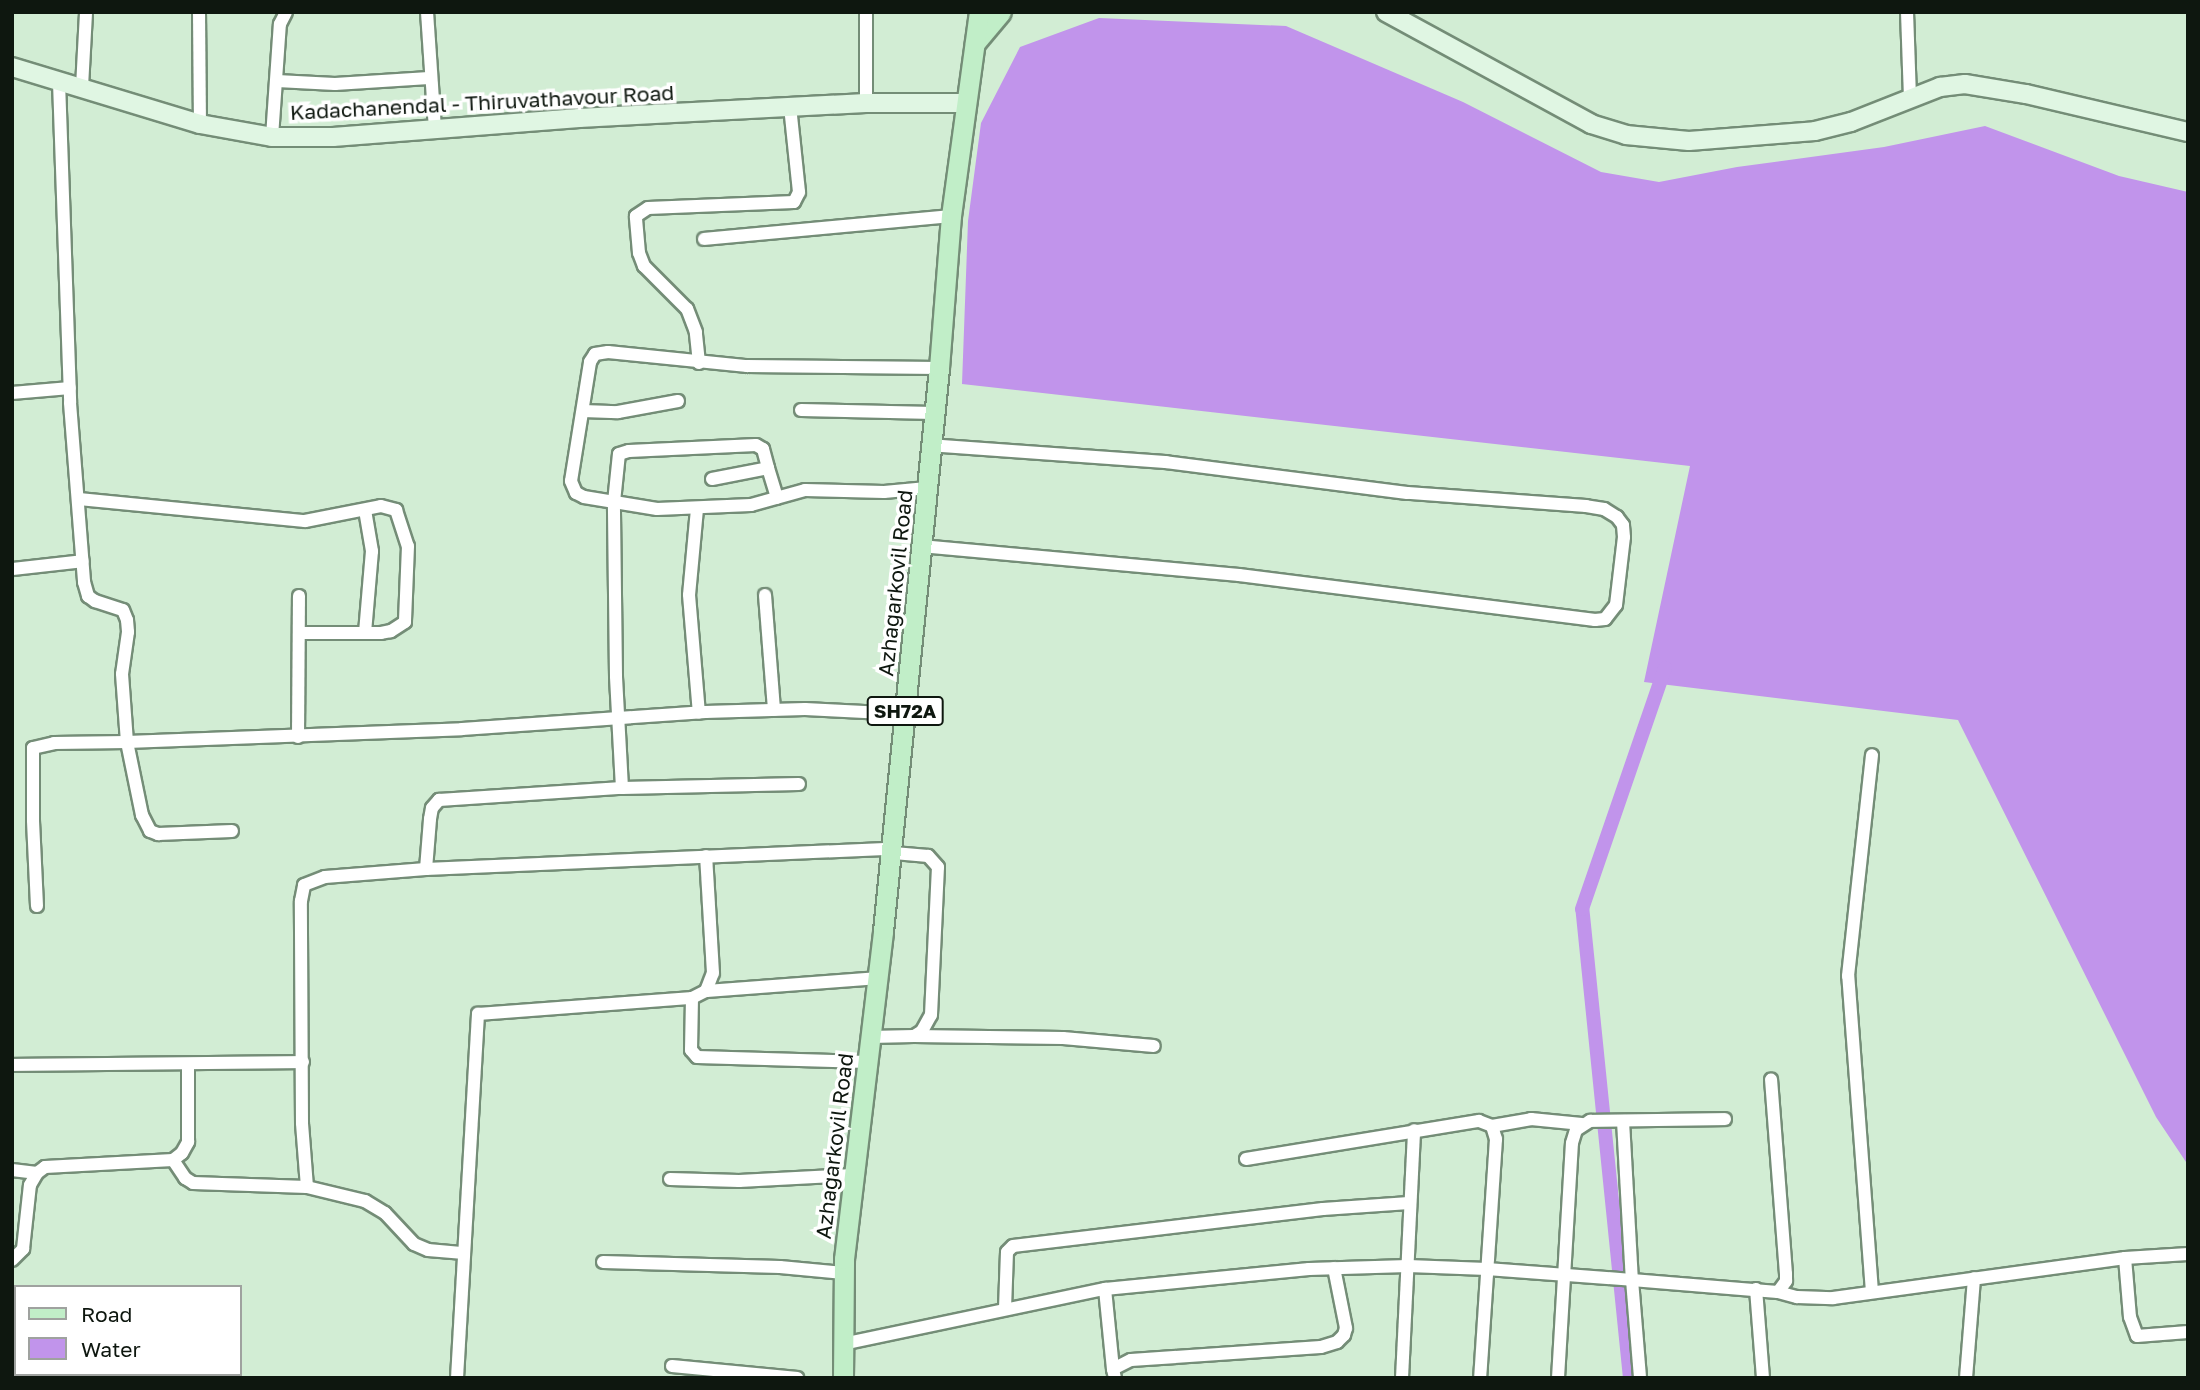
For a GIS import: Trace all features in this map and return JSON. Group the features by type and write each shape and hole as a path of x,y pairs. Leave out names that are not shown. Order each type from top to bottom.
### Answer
{"main road":[{"name":"Azhagarkovil Road","path":"843,1378 844,1272 853,1175 891,851 939,368 951,216 964,103 979,12"},
{"name":"Azhagarkovil Road","path":"975,44 1001,12"},
{"path":"1386,12 1410,18 1591,124 1626,135 1689,141 1815,131 1851,122 1940,87 1965,84 1987,86 2188,132"},
{"name":"Kadachanendal - Thiruvathavour Road","path":"12,67 200,124 272,136 334,137 866,103 964,103"}],"street":[{"path":"82,87 86,12"},
{"path":"199,12 200,124"},
{"path":"272,136 280,24 286,12"},
{"path":"428,12 429,78 435,129"},
{"path":"866,12 866,103"},
{"path":"1907,12 1910,99"},
{"path":"277,81 335,84 429,78"},
{"path":"59,82 69,388 88,596 123,610 127,620 128,632 122,674 127,742 142,815 150,831 158,834 232,831"},
{"path":"699,363 696,332 687,309 644,266 639,253 636,215 648,208 794,202 799,192 790,107"},
{"path":"704,239 951,216"},
{"path":"927,488 840,492 805,490 751,505 657,509 584,497 573,487 573,468 590,362 595,355 608,352 699,363 939,368"},
{"path":"12,393 69,388"},
{"path":"583,411 618,412 678,401"},
{"path":"801,410 934,413"},
{"path":"622,788 616,676 614,502 617,459 624,452 756,445 763,449 776,498"},
{"path":"921,547 1239,575 1595,620 1605,619 1616,605 1623,537 1623,525 1617,517 1604,509 1586,506 1407,493 1166,462 931,445"},
{"path":"712,479 768,468"},
{"path":"79,499 304,521 389,506 396,510 408,546 405,622 391,631 299,633"},
{"path":"697,509 689,595 699,713"},
{"path":"365,510 372,551 365,633"},
{"path":"12,569 83,561"},
{"path":"765,595 774,710"},
{"path":"298,737 299,596"},
{"path":"37,906 33,748 54,743 298,737 774,710 904,714"},
{"path":"1872,755 1848,976 1872,1292"},
{"path":"426,869 432,808 439,800 622,788 799,784"},
{"path":"307,1187 302,1123 301,901 304,885 325,877 426,869 574,865 706,856 891,851 928,856 938,867 931,1015 922,1031 914,1036"},
{"path":"706,856 713,973 706,991"},
{"path":"457,1378 478,1014 692,998 706,991 877,978"},
{"path":"692,998 691,1050 697,1058 867,1062"},
{"path":"870,1038 1063,1038 1154,1046"},
{"path":"12,1065 303,1062"},
{"path":"12,1260 23,1250 30,1185 37,1172 45,1167 173,1160 188,1142 188,1065"},
{"path":"1771,1080 1786,1273 1786,1281 1778,1292"},
{"path":"1246,1159 1479,1121 1492,1126 1531,1119 1586,1122 1725,1119"},
{"path":"1617,1121 1629,1280 1640,1378"},
{"path":"1558,1378 1572,1143 1586,1122"},
{"path":"1480,1378 1496,1139 1492,1126"},
{"path":"1402,1378 1414,1130"},
{"path":"173,1160 184,1178 193,1183 307,1187 365,1201 385,1213 414,1244 428,1250 464,1253"},
{"path":"12,1170 37,1172"},
{"path":"670,1179 739,1181 853,1175"},
{"path":"1005,1309 1007,1252 1013,1247 1323,1209 1409,1203"},
{"path":"843,1344 1105,1289 1334,1268 1408,1266 1487,1269 1756,1289 1817,1299 2125,1258 2188,1254"},
{"path":"2125,1258 2130,1317 2137,1336 2188,1332"},
{"path":"603,1262 780,1267 844,1272"},
{"path":"1114,1374 1131,1360 1321,1347 1337,1342 1344,1335 1346,1328 1334,1268"},
{"path":"1966,1378 1974,1278"},
{"path":"1105,1289 1114,1374"},
{"path":"1756,1289 1763,1378"},
{"path":"672,1366 797,1378"}],"water":[{"path":"1099,18 1286,26 1463,102 1601,172 1659,182 1737,167 1884,147 1985,126 2119,176 2188,192 2188,1165 2156,1117 1958,720 1644,682 1690,466 962,384 968,221 981,123 1020,47"}],"waterway":[{"path":"1630,1378 1582,909 1665,668"}]}
